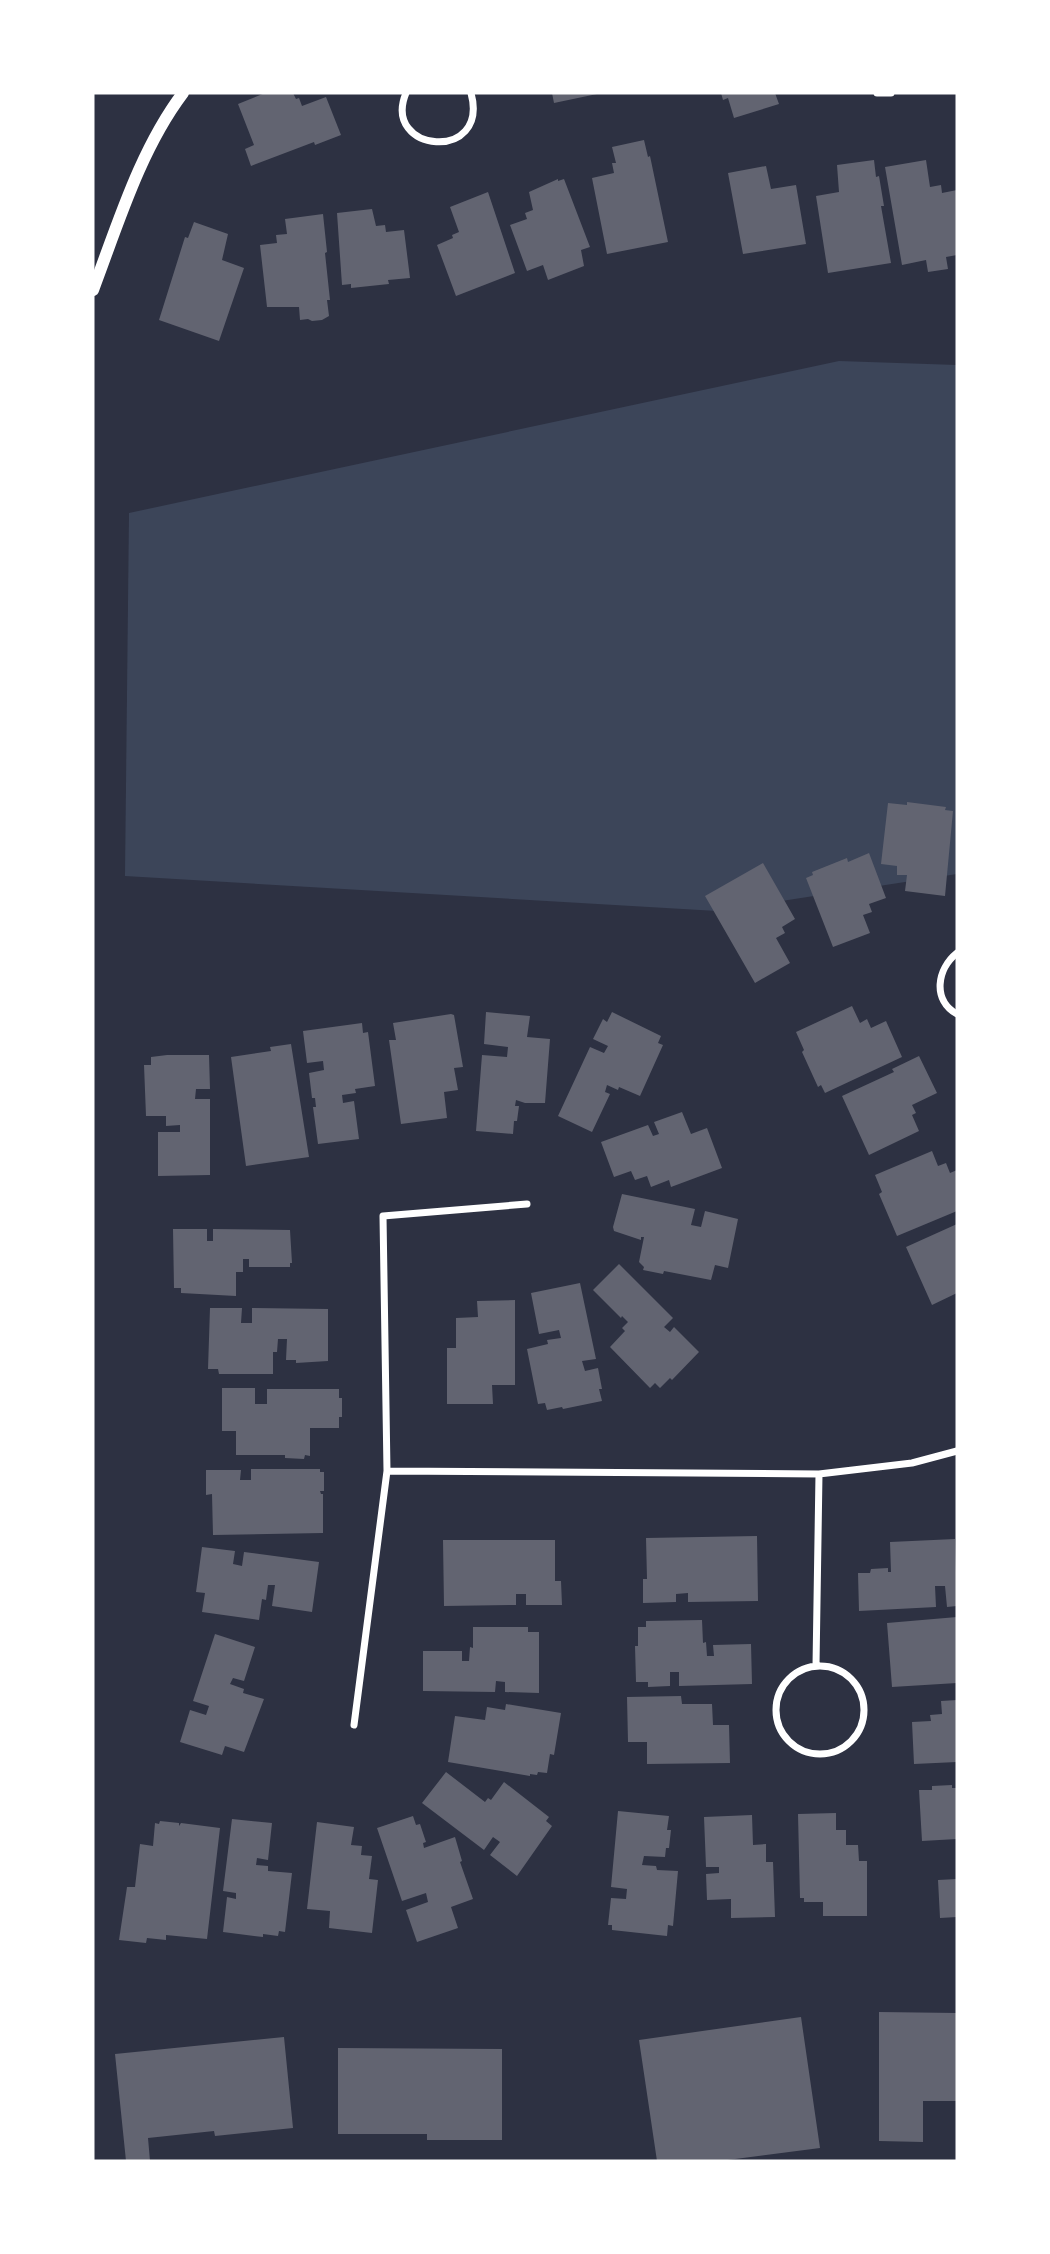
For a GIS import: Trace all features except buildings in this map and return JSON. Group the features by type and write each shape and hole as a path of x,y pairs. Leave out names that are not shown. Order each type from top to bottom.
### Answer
{"street":[{"path":"93,290 124,207 154,141 183,93"},
{"path":"406,93 402,110 406,124 415,135 427,142 441,144 465,131 472,119 474,104 471,93"},
{"path":"877,93 891,93"},
{"path":"957,953 941,973 940,987 944,1000 957,1014"},
{"path":"354,1725 387,1471 383,1216 527,1204"},
{"path":"387,1471 819,1474 912,1463 957,1451"},
{"path":"816,1666 819,1474"},
{"path":"816,1666 833,1667 848,1675 859,1689 864,1705 863,1722 855,1738 841,1749 825,1754 808,1752 793,1744 782,1731 777,1714 778,1697 786,1682 799,1671 816,1666"}],"shaded area":[{"path":"839,361 957,365 957,874 717,911 125,876 129,513"}]}
